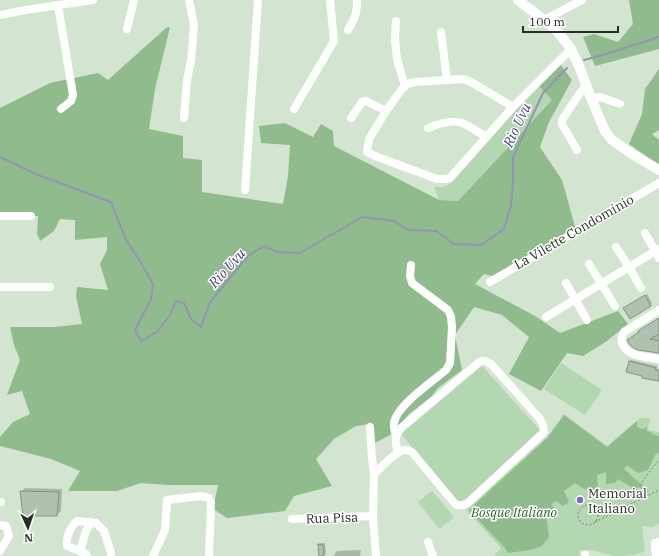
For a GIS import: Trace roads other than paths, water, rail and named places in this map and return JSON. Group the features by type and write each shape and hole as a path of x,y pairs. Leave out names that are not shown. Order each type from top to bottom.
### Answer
{"main road":[{"path":"518,0 558,32 571,49 580,66 586,86 605,131 612,140 659,170"}],"street":[{"path":"0,15 93,0"},
{"path":"127,30 134,0"},
{"path":"184,118 194,26 189,0"},
{"path":"245,190 258,0"},
{"path":"294,109 334,40 330,0"},
{"path":"348,30 357,10 357,0"},
{"path":"544,20 579,1"},
{"path":"58,5 73,95 71,102 62,110"},
{"path":"396,21 395,40 397,59 405,86"},
{"path":"441,32 447,80"},
{"path":"513,107 471,82 463,79 415,82 407,84 386,111 369,138 366,152 427,176 445,180 450,178 513,107 571,49"},
{"path":"577,150 562,124 562,120 586,86"},
{"path":"591,98 600,97 620,104"},
{"path":"351,118 362,102 366,101 386,111"},
{"path":"428,128 438,124 455,122 462,123 487,137"},
{"name":"La Vilette Condomínio","path":"490,282 659,183"},
{"path":"0,216 31,216"},
{"path":"546,317 629,267 658,253 645,233"},
{"path":"616,247 640,288"},
{"path":"590,264 615,306"},
{"path":"396,454 396,435 394,423 398,413 405,403 446,370 450,364 452,328 451,317 448,310 412,283 410,276 411,265"},
{"path":"566,283 587,320"},
{"path":"0,287 50,287"},
{"path":"659,310 624,332 621,337 625,347 632,353 659,359"},
{"path":"374,474 396,454 407,450 412,452 456,504 463,505 468,503 544,432 544,429 540,419 491,364 485,360 481,360 401,428 396,435"},
{"path":"370,427 374,474 373,516 376,556"},
{"path":"153,556 165,530 167,500 201,496 209,498 211,502 209,556"},
{"name":"Rua Pisa","path":"292,519 373,516"},
{"path":"91,522 86,531 83,554 67,546 72,525 77,521 91,522 96,523 104,531 112,553"},
{"path":"0,525 6,526 9,536 0,551"},
{"path":"428,542 433,556"},
{"path":"656,556 655,547 657,542"}],"waterway":[{"name":"Rio Uvu","path":"584,60 659,37"},
{"name":"Rio Uvu","path":"0,157 38,175 111,202 126,240 153,284 151,299 135,330 141,341 157,332 170,315 176,301 184,303 191,319 201,327 210,302 248,256 264,246 277,252 300,253 362,217 394,221 408,230 436,231 454,244 481,245 504,229 511,205 513,157 543,93 567,68"}],"place":[{"name":"Memorial Italiano","path":"580,500"}],"park label":[{"name":"Bosque Italiano","path":"514,512"}]}
